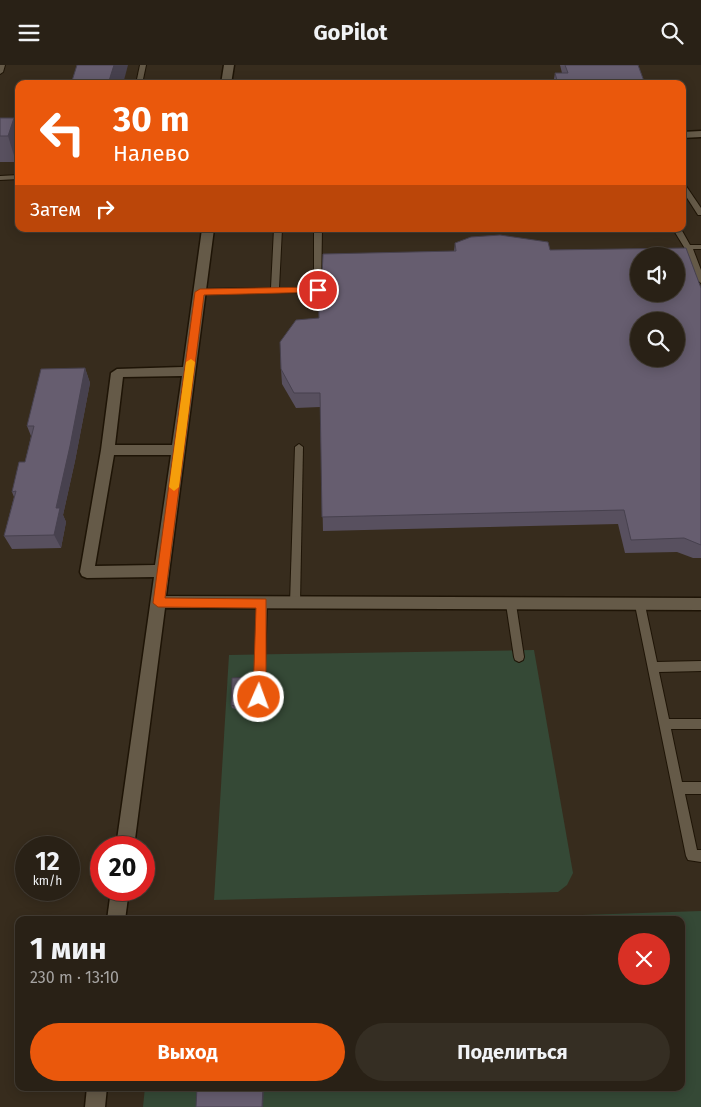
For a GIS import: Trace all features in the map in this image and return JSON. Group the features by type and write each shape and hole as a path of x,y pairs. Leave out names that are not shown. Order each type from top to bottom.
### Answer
{"street":[{"path":"227,80 229,65"},
{"path":"686,135 701,134"},
{"path":"126,836 208,232"},
{"path":"163,571 87,572 108,450 117,373 190,371"},
{"path":"108,450 179,450"},
{"path":"158,603 640,605 701,603"},
{"path":"117,916 119,901"},
{"path":"94,1107 96,1091"}],"lane":[{"path":"0,72 2,65"},
{"path":"140,80 143,65"},
{"path":"0,178 15,177"},
{"path":"686,190 701,213"},
{"path":"275,291 278,232"},
{"path":"200,292 318,290 318,232"},
{"path":"679,232 688,247 700,278"},
{"path":"688,247 701,247"},
{"path":"295,603 299,447"},
{"path":"259,697 262,603"},
{"path":"511,604 519,657"},
{"path":"640,605 692,856 701,856"},
{"path":"653,667 701,666"},
{"path":"665,725 701,724"},
{"path":"678,788 701,788"}],"green space":[{"path":"534,650 573,873 567,885 558,892 214,900 229,655"},
{"path":"701,911 701,1107 143,1107 145,1091 685,1091 685,916 552,916"}],"building":[{"path":"77,65 114,65 109,80 72,80"},
{"path":"565,65 638,65 644,80 557,80 555,73 568,73"},
{"path":"0,118 14,118 8,136 0,136"},
{"path":"500,235 548,242 550,250 630,249 630,302 685,302 686,248 701,288 701,545 684,538 631,540 624,510 322,517 320,393 294,393 281,369 280,342 296,320 319,318 318,279 322,277 323,254 456,251 455,243 471,237"},
{"path":"85,368 56,508 60,508 54,535 4,536 16,491 12,492 19,462 25,462 34,426 27,426 41,369"},
{"path":"252,677 251,710 231,705 232,678"},
{"path":"197,1091 263,1091 262,1107 196,1107"}],"slow traffic":[{"path":"174,487 191,362"}],"route":[{"path":"259,697 262,603 158,603 200,292 318,290"}]}
